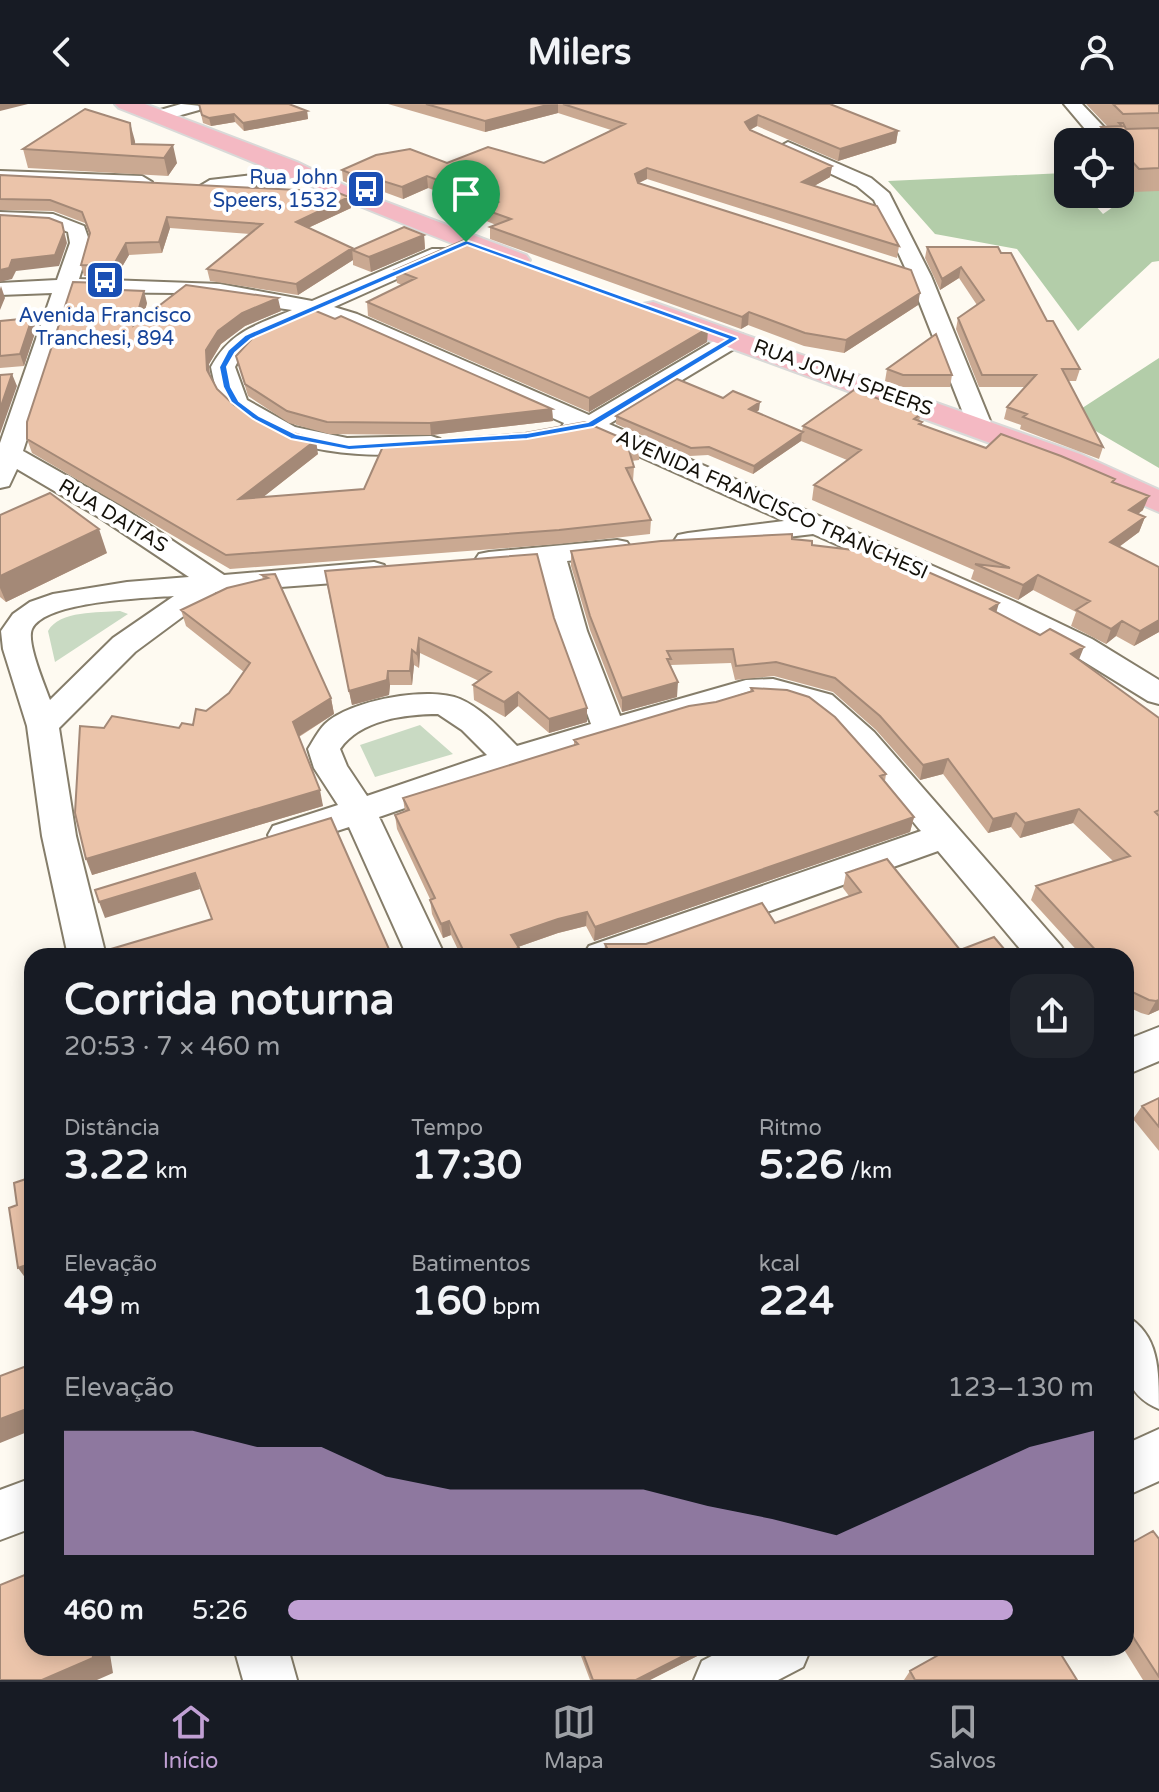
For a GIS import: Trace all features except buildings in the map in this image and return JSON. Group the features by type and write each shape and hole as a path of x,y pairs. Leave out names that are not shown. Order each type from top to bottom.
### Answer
{"main road":[{"path":"126,104 289,167 344,194 541,269"},
{"name":"RUA JONH SPEERS","path":"630,301 1069,461 1159,502"}],"street":[{"path":"1073,104 1096,128"},
{"path":"156,117 193,105 192,131"},
{"path":"766,137 864,182 882,197 920,276 981,428"},
{"path":"289,167 257,180 202,186 344,194"},
{"path":"0,177 163,184"},
{"path":"0,218 56,221 71,225 77,231 80,243 5,467"},
{"path":"455,442 382,447 319,443 269,425 235,402 227,387 223,367 231,351 248,337 466,242"},
{"path":"891,267 920,276"},
{"name":"AVENIDA FRANCISCO TRANCHESI","path":"0,289 64,285 164,285 315,307 1005,608 1081,646 1159,694"},
{"path":"552,432 590,425 734,339"},
{"path":"13,377 38,375"},
{"name":"RUA DAITAS","path":"5,467 112,513 214,581"},
{"path":"460,563 653,545 817,525"},
{"path":"551,555 572,631 610,731"},
{"path":"87,948 87,894 59,836 43,726 18,649 16,631 23,620 40,608 63,600 214,581 263,580 399,568"},
{"path":"43,726 124,645 214,581"},
{"path":"251,845 511,759 746,690 773,689 821,702 863,740 1041,948"},
{"path":"422,948 359,811 331,768 324,749 341,727 417,703 448,705 511,759"},
{"path":"625,948 946,835"},
{"path":"1134,1350 1159,1385"},
{"path":"1134,1467 1159,1454"},
{"path":"0,1515 24,1506"},
{"path":"263,1656 270,1680"},
{"path":"721,1680 768,1656"}],"green space":[{"path":"1054,173 1054,208 1098,208 1103,214 1112,208 1134,208 1134,175 1159,175 1159,261 1152,262 1078,331 1017,249 935,234 888,181"},
{"path":"1159,358 1159,468 1070,416"},
{"path":"120,611 128,614 55,662 48,631 54,624 80,614"},
{"path":"420,725 453,754 375,777 360,745"}],"place":[{"name":"Rua John Speers, 1532","path":"366,189"},
{"name":"Avenida Francisco Tranchesi, 894","path":"105,280"}],"route":[{"path":"466,242 734,339 590,425 527,436 349,447 294,437 269,425 235,402 227,387 223,367 231,351 248,337 466,242"}]}
